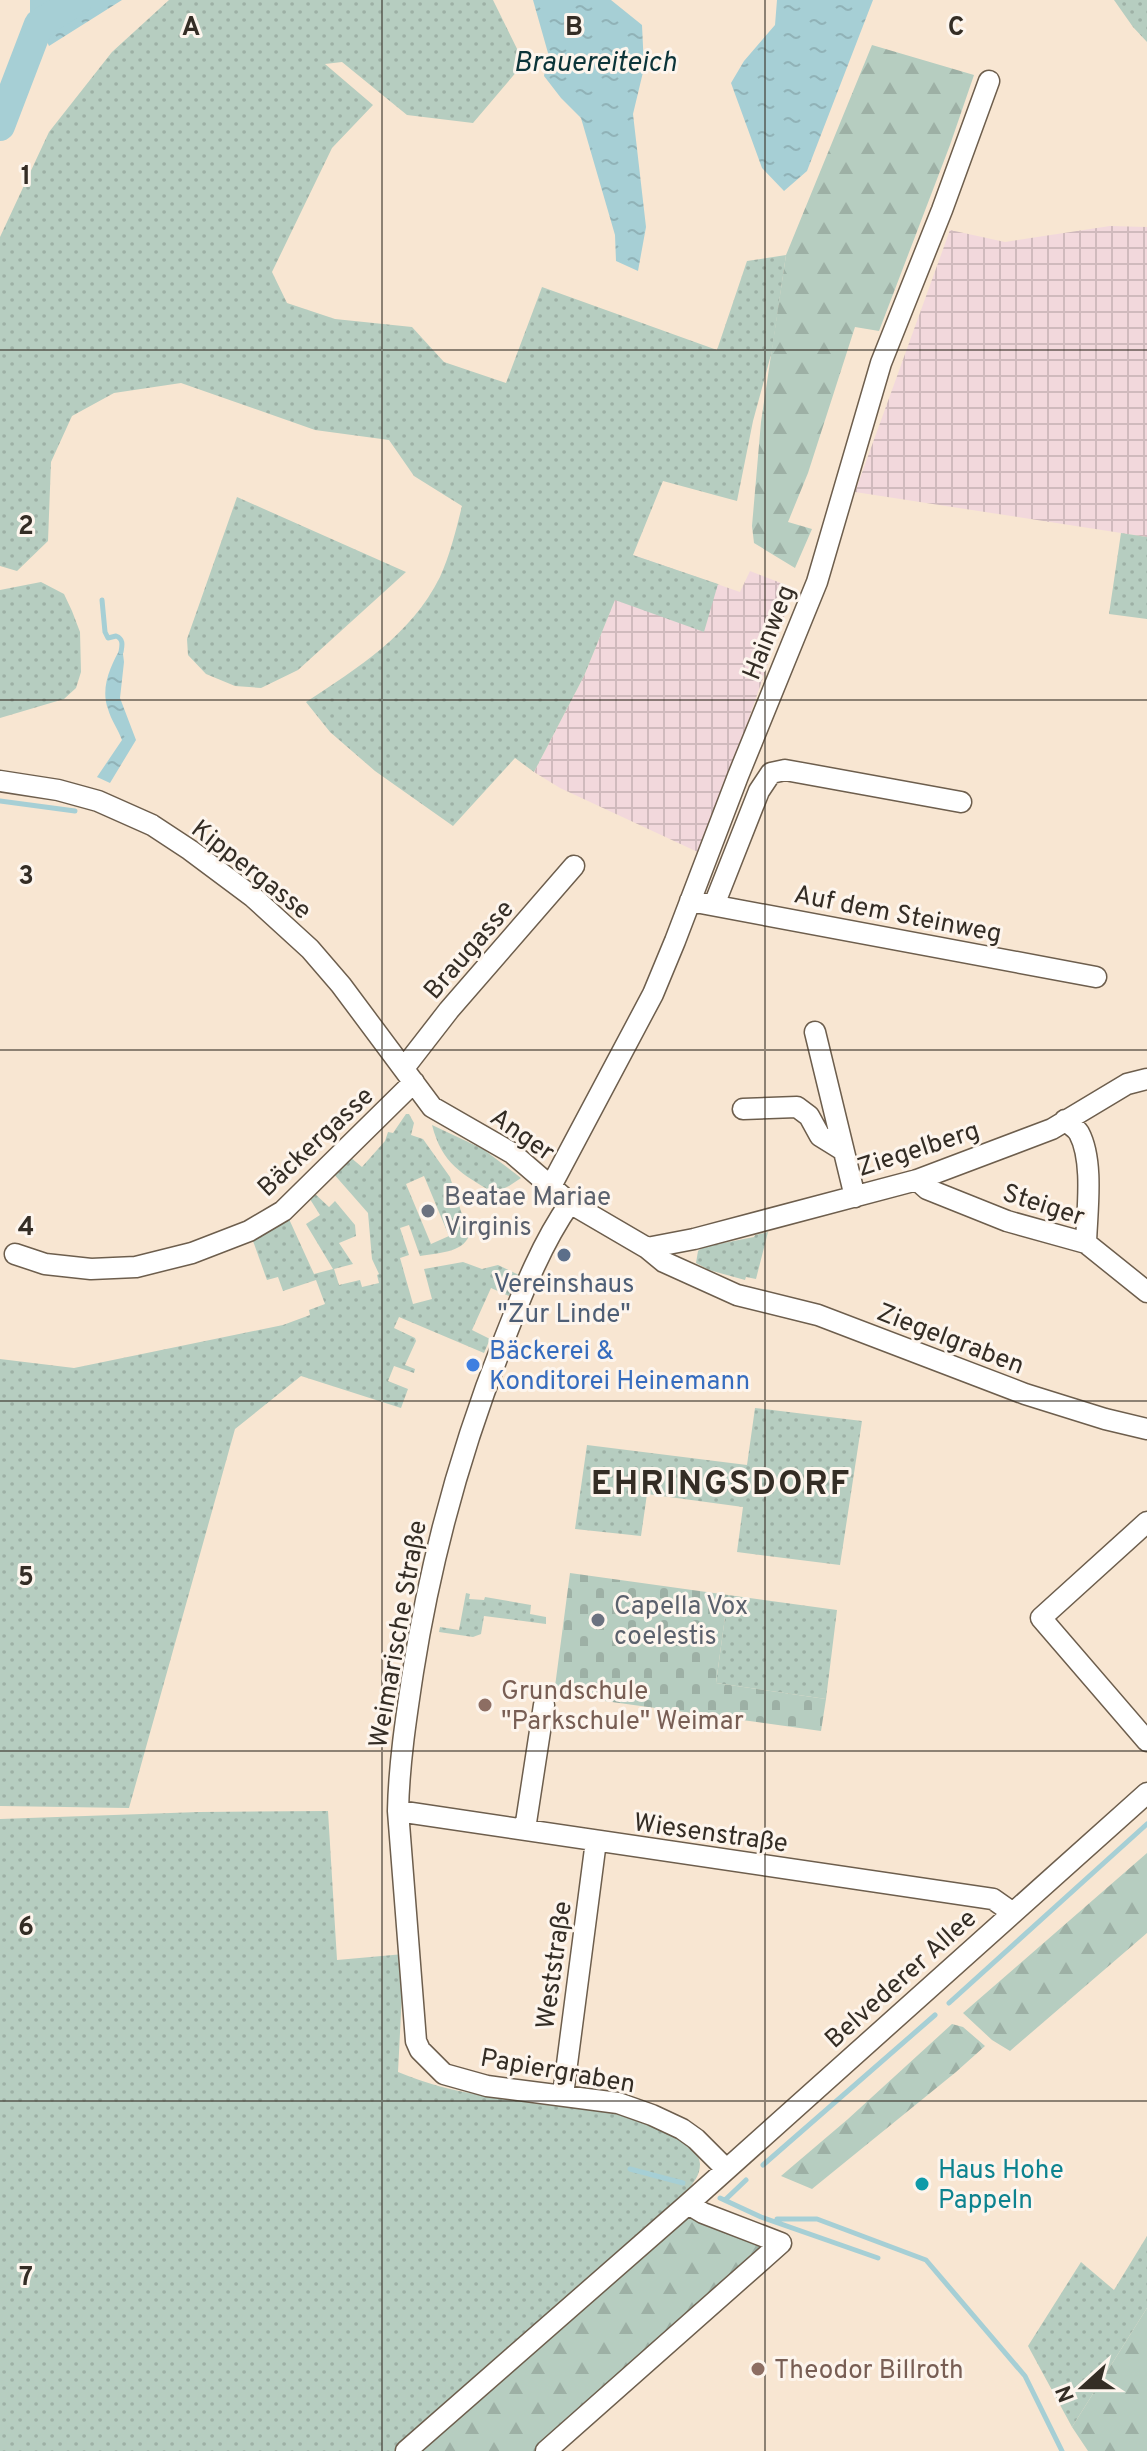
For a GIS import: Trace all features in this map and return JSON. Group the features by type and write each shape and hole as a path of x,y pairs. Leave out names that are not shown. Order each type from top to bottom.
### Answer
{"street":[{"name":"Hainweg","path":"551,1186 653,994 817,582 881,363 989,81"},
{"path":"714,905 759,791 771,773 785,770 961,802"},
{"name":"Kippergasse","path":"0,781 58,790 98,801 152,825 190,850 253,897 310,949 409,1075"},
{"name":"Braugasse","path":"409,1075 449,1010 574,866"},
{"name":"Auf dem Steinweg","path":"690,901 1096,977"},
{"path":"815,1032 855,1197"},
{"name":"Anger","path":"409,1075 432,1107 512,1153 570,1203 647,1248 664,1262 737,1295"},
{"name":"Bäckergasse","path":"15,1254 45,1264 91,1269 136,1267 192,1253 249,1231 283,1211 409,1075"},
{"name":"Ziegelberg","path":"647,1248 694,1239 917,1180 1052,1129 1127,1084 1147,1079"},
{"path":"743,1109 797,1107 809,1116 820,1136 841,1149"},
{"path":"1065,1120 1078,1131 1085,1152 1088,1177 1086,1243"},
{"name":"Steiger","path":"917,1180 927,1189 1007,1221 1086,1243 1147,1292"},
{"name":"Weimarische Straße","path":"420,2050 413,2017 398,1811 400,1763 426,1592 477,1408 521,1298 570,1203"},
{"name":"Ziegelgraben","path":"737,1295 818,1315 1025,1394 1147,1429"},
{"path":"1147,1522 1041,1618 1147,1741"},
{"path":"525,1829 544,1705"},
{"name":"Belvederer Allee","path":"406,2451 688,2204 1147,1793"},
{"name":"Wiesenstraße","path":"398,1811 993,1899 1013,1913"},
{"name":"Weststraße","path":"563,2095 596,1841"},
{"name":"Papiergraben","path":"420,2050 444,2074 487,2086 618,2103 652,2115 696,2139 726,2169"},
{"path":"546,2451 781,2243 703,2213 688,2204"}],"shaded area":[{"path":"1110,226 1147,227 1147,537 855,492 950,230 1005,242"},
{"path":"633,555 740,592 750,571 794,588 702,854 560,788 534,772 584,676"}],"green space":[{"path":"169,0 493,0 524,63 473,123 407,115 342,62 325,64 373,105 332,148 272,272 287,303 335,319 412,327 444,362 506,383 542,287 717,350 747,261 786,255 772,351 753,421 737,501 663,481 633,555 718,584 704,632 615,600 584,676 534,772 515,758 453,826 375,771 330,732 306,702 364,663 399,633 428,598 450,551 462,506 414,476 389,440 315,430 181,383 114,393 72,416 51,462 48,541 17,571 0,566 0,237 49,132 112,52"},
{"path":"1114,0 1147,0 1147,42 1133,27"},
{"path":"872,45 974,75 879,331 855,327 808,473 788,522 812,529 795,568 754,543 752,526 761,422 786,255"},
{"path":"237,497 406,572 298,670 261,688 235,686 206,674 188,655 187,639"},
{"path":"1121,533 1147,537 1147,619 1109,614"},
{"path":"41,582 64,594 72,611 80,632 81,672 76,688 64,699 0,718 0,590"},
{"path":"409,1114 414,1123 411,1135 423,1139 450,1177 469,1236 455,1249 420,1256 409,1225 400,1228 409,1255 400,1258 413,1304 432,1299 424,1269 463,1262 482,1269 498,1265 519,1275 509,1296 491,1288 472,1330 490,1339 484,1353 399,1317 394,1328 416,1341 405,1365 415,1369 414,1373 394,1366 388,1381 408,1389 401,1408 301,1376 235,1429 129,1808 0,1806 0,1359 74,1368 283,1325 310,1315 309,1310 325,1304 316,1280 283,1291 278,1277 267,1280 253,1241 289,1219 314,1274 333,1269 306,1224 320,1215 308,1196 313,1192 329,1207 335,1201 355,1225 356,1236 339,1243 353,1264 334,1269 339,1285 360,1280 362,1287 379,1283 379,1274 372,1259 368,1213 332,1172 350,1157 362,1167 385,1141 388,1132 393,1133","holes":["424,1176 449,1236 431,1244 406,1184"]},
{"path":"432,1125 483,1149 521,1178 494,1193 448,1159"},
{"path":"768,1232 756,1279 746,1277 745,1280 696,1263 698,1251 703,1247"},
{"path":"755,1408 862,1421 840,1565 737,1552 743,1507 647,1494 641,1536 575,1529 587,1445 747,1465"},
{"path":"570,1573 728,1595 716,1683 826,1699 821,1731 554,1694"},
{"path":"466,1593 470,1594 469,1599 484,1600 485,1597 531,1605 530,1614 546,1617 546,1624 484,1616 481,1634 473,1637 439,1632 440,1627 459,1630"},
{"path":"728,1595 837,1610 826,1699 716,1683"},
{"path":"328,1811 337,1960 404,1954 398,2072 449,2089 585,2106 636,2118 660,2127 694,2151 700,2164 697,2176 687,2191 398,2451 0,2451 0,1819"},
{"path":"1147,1853 1147,1933 1010,2051 992,2040 963,2013"},
{"path":"952,2024 963,2027 985,2046 812,2189 781,2176 848,2119"},
{"path":"688,2212 773,2244 538,2451 416,2451"},
{"path":"1147,2236 1147,2308 1072,2427 1028,2346 1081,2262 1114,2290"},
{"path":"1147,2308 1147,2451 1088,2451 1072,2427"}],"water":[{"path":"47,0 122,0 49,46 39,24"},
{"name":"Brauereiteich","path":"533,0 611,0 642,25 644,68 633,114 646,227 638,271 616,261 615,235 581,118 544,76 548,53"},
{"path":"777,0 873,0 807,171 784,191 762,168 731,83 744,61 775,25"},
{"path":"122,646 124,662 120,698 136,740 110,783 97,777 122,740 109,713 105,693 111,668"}],"waterway":[{"path":"39,0 39,24"},
{"path":"0,126 39,24 78,0"},
{"path":"102,600 105,632 108,638 116,636 120,639 121,652"},
{"path":"0,801 75,811"},
{"path":"949,2003 1147,1824"},
{"path":"763,2165 935,2015"},
{"path":"630,2169 683,2183"},
{"path":"725,2200 746,2180"},
{"path":"720,2198 761,2217 878,2258"},
{"path":"777,2219 817,2219 926,2260 1025,2376 1062,2451"}],"place":[{"name":"Beatae Mariae Virginis","path":"428,1211"},
{"name":"Vereinshaus \"Zur Linde\"","path":"564,1255"},
{"name":"Bäckerei & Konditorei Heinemann","path":"473,1365"},
{"name":"Capella Vox coelestis","path":"598,1620"},
{"name":"Grundschule \"Parkschule\" Weimar","path":"485,1705"},
{"name":"Haus Hohe Pappeln","path":"922,2184"},
{"name":"Theodor Billroth","path":"758,2369"}],"district":[{"name":"EHRINGSDORF","path":"721,1482"}]}
